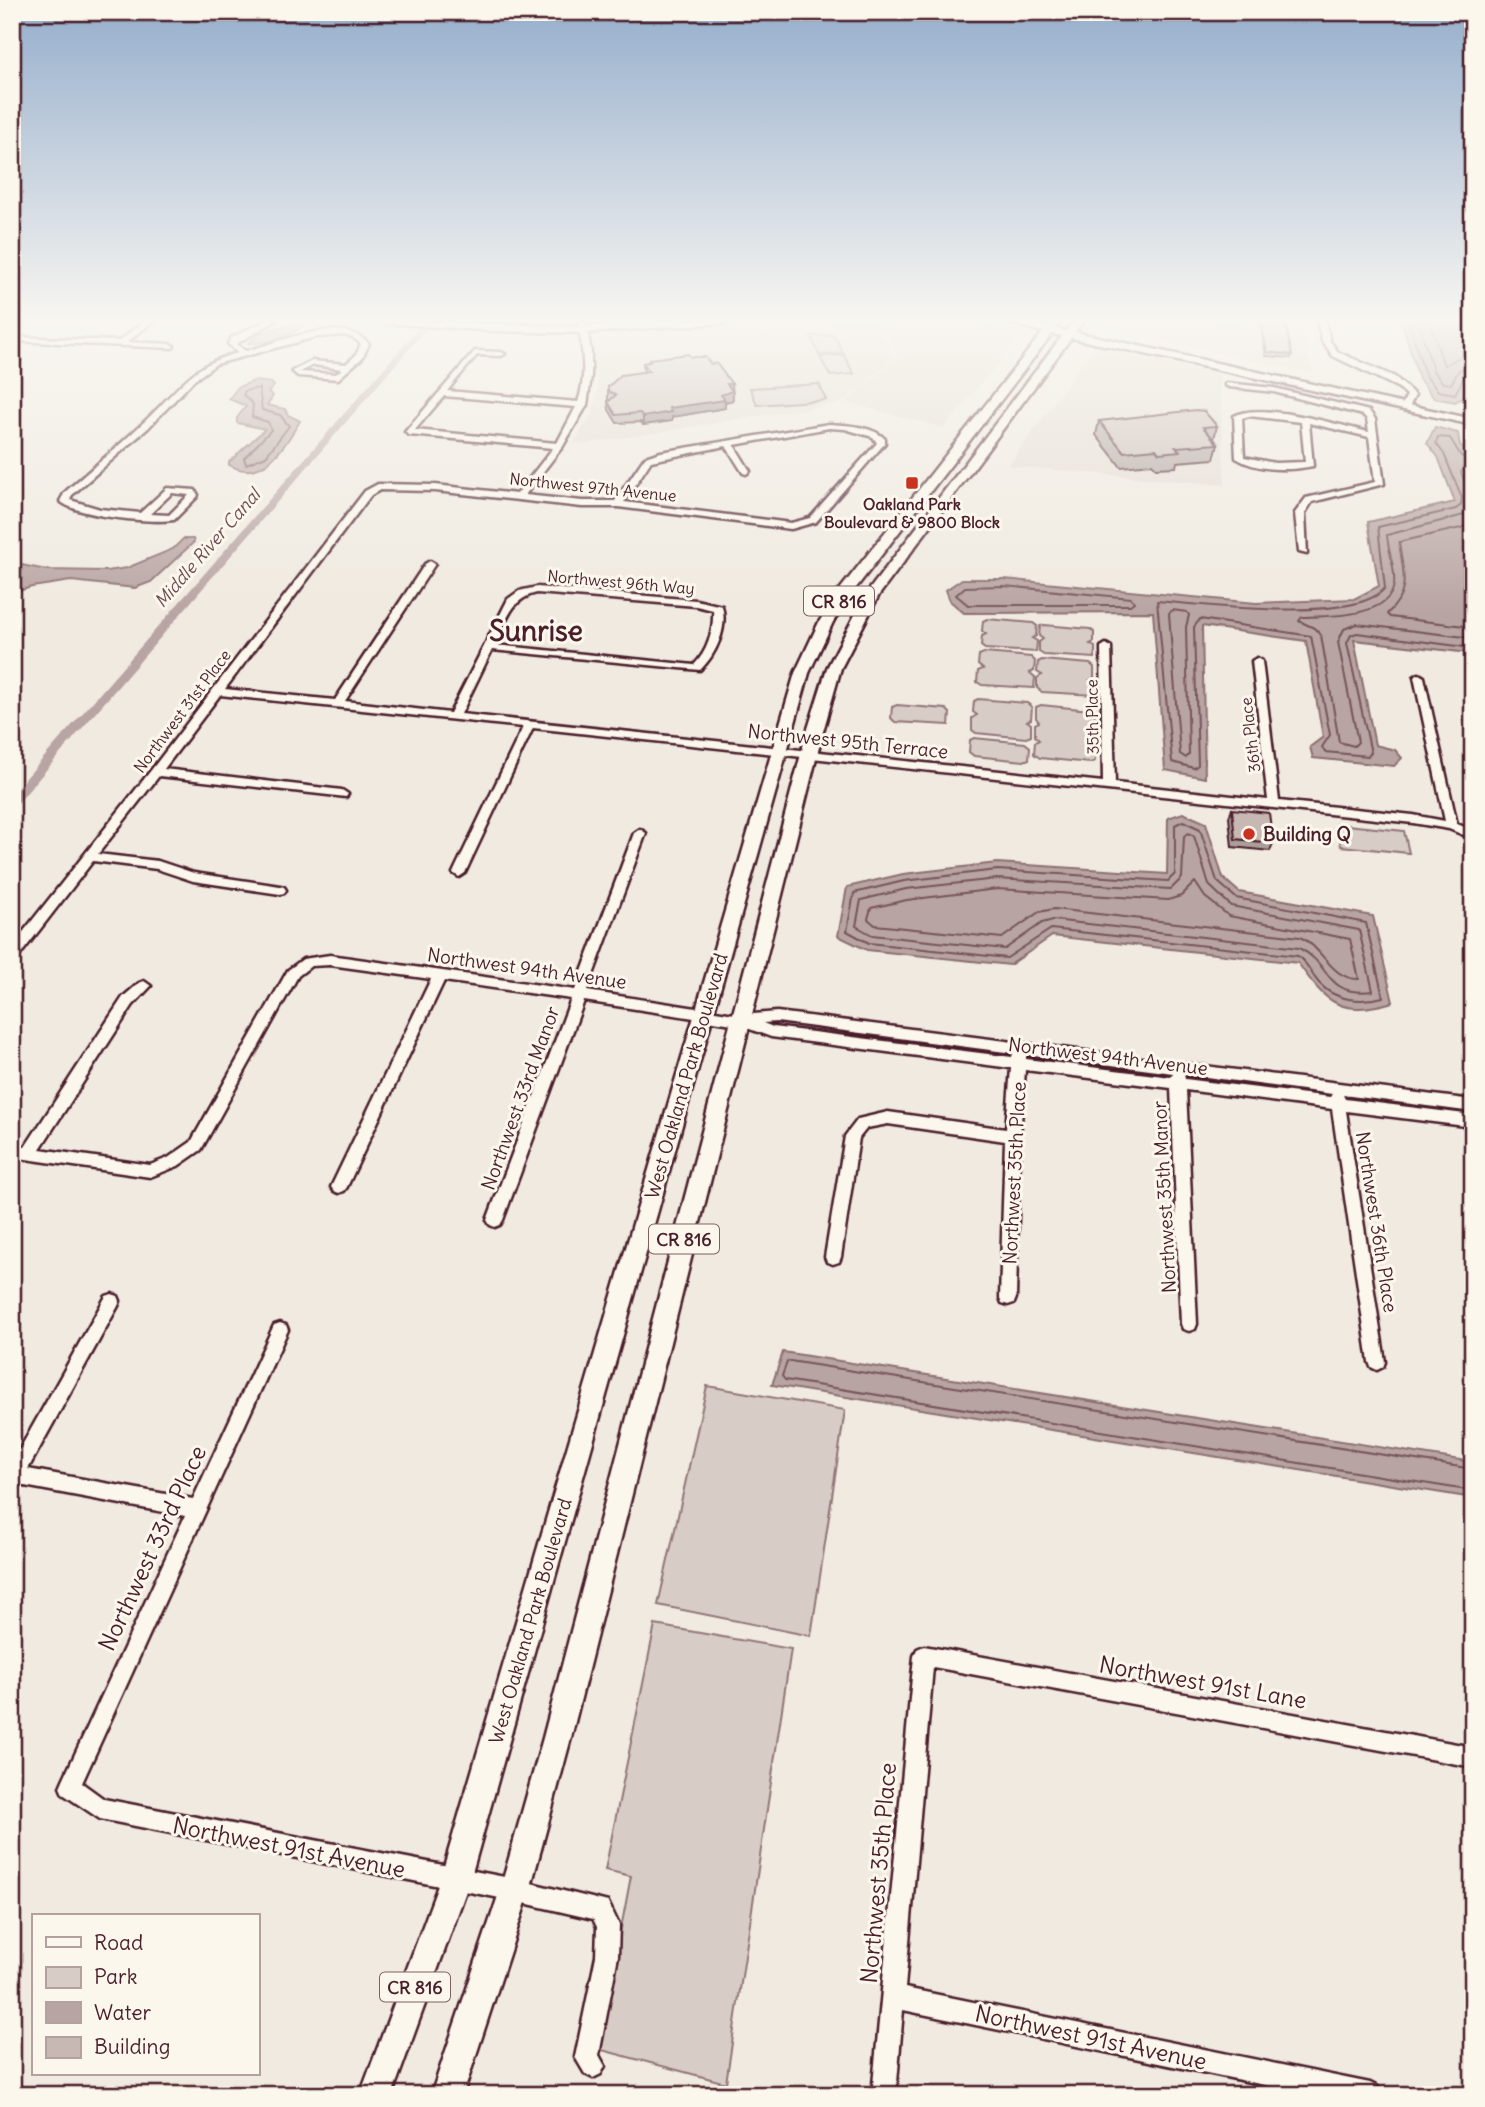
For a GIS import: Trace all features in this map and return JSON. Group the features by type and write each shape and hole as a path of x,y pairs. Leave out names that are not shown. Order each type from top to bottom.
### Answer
{"main road":[{"name":"West Oakland Park Boulevard","path":"376,2095 455,1880 778,751 810,653 843,595 989,418"},
{"name":"West Oakland Park Boulevard","path":"447,2095 515,1890 557,1738 809,756 834,668 863,609 999,418"}],"street":[{"path":"142,516 170,490 192,492 194,495 171,518 142,516 78,508 65,501 68,494 153,418"},
{"path":"421,418 409,432 559,446"},
{"path":"520,496 573,428 577,418"},
{"path":"1238,418 1240,458 1297,467 1310,464 1305,421"},
{"path":"1285,418 1372,435"},
{"path":"1304,552 1300,513 1310,500 1380,484 1371,418"},
{"name":"Northwest 97th Avenue","path":"379,488 435,488 582,504 618,503 791,526 805,525 813,520 881,443 881,439 876,435 838,426 729,444"},
{"path":"618,503 648,459 729,444 746,471"},
{"name":"Northwest 31st Place","path":"12,956 368,493 379,488"},
{"path":"338,704 430,564"},
{"name":"Northwest 96th Way","path":"537,590 696,603 718,608 720,615 707,659 696,668 489,647 513,599 522,593 537,590"},
{"path":"454,716 489,647"},
{"name":"35th Place","path":"1106,648 1109,787"},
{"name":"36th Place","path":"1256,661 1274,804"},
{"path":"1419,677 1452,826"},
{"name":"Northwest 95th Terrace","path":"217,691 1413,819 1452,826 1473,835"},
{"path":"459,873 530,723"},
{"path":"156,772 342,794"},
{"name":"Northwest 33rd Manor","path":"495,1220 640,832"},
{"path":"90,858 158,865 193,877 280,890"},
{"name":"Northwest 94th Avenue","path":"29,1153 150,1171 173,1162 195,1146 293,973 308,962 330,961 704,1013 741,1020 771,1032 1019,1056 1337,1097 1473,1121"},
{"path":"339,1187 440,975"},
{"path":"12,1151 29,1153 128,1001 144,986"},
{"name":"Northwest 35th Place","path":"1008,1298 1013,1136 1019,1056"},
{"name":"Northwest 35th Manor","path":"1178,1077 1189,1324"},
{"name":"Northwest 94th Avenue","path":"1337,1097 1473,1106"},
{"name":"Northwest 36th Place","path":"1337,1097 1377,1362"},
{"path":"833,1257 852,1136 863,1123 888,1118 1013,1136"},
{"path":"112,1301 13,1477 195,1509"},
{"name":"Northwest 33rd Place","path":"70,1787 195,1509 280,1330"},
{"name":"Northwest 35th Place","path":"884,2095 924,1656"},
{"name":"Northwest 91st Lane","path":"924,1656 1473,1757"},
{"name":"Northwest 91st Avenue","path":"70,1787 100,1809 515,1890 600,1910 608,1925 607,1956 587,2057 593,2066"},
{"name":"Northwest 91st Avenue","path":"893,1997 1370,2095"}],"shaded area":[{"path":"589,418 745,418 585,444 574,443"},
{"path":"907,418 952,418 944,428"},
{"path":"1042,418 1221,418 1225,485 1008,466"}],"green space":[{"path":"987,619 1033,623 1037,626 1036,636 1032,638 1037,641 1036,652 985,649 981,646 982,636 986,634 982,631 983,621"},
{"path":"1040,626 1090,629 1094,632 1094,642 1090,644 1095,647 1095,658 1044,655 1039,652 1039,642 1043,639 1039,636"},
{"path":"984,653 1031,657 1035,661 1034,671 1030,673 1035,677 1034,688 982,685 977,682 978,671 983,669 978,665 979,655"},
{"path":"1042,660 1090,664 1094,667 1094,678 1090,680 1095,684 1095,695 1042,692 1037,688 1037,678 1042,675 1037,672 1038,662"},
{"path":"978,699 1027,703 1032,707 1031,719 1027,721 1031,724 1031,736 1026,738 976,733 972,730 972,718 977,715 973,712 974,701"},
{"path":"897,705 946,709 950,713 949,725 895,722 891,718 892,707"},
{"path":"1041,705 1090,710 1095,713 1095,725 1090,727 1095,731 1095,743 1090,745 1095,749 1095,761 1090,763 1040,758 1034,754 1035,742 1039,740 1035,736 1035,724 1039,722 1036,718 1036,707"},
{"path":"974,738 1025,743 1030,747 1029,759 1024,761 974,756 969,752 970,740"},
{"path":"1337,824 1404,831 1409,853 1341,846"},
{"path":"707,1386 845,1410 811,1636 658,1605"},
{"path":"655,1625 791,1649 726,2083 598,2049 631,1876 605,1870"}],"water":[{"path":"237,418 295,418 300,421 271,460 252,470 241,470 229,465 229,462 265,429 237,423"},
{"path":"1435,427 1458,433 1460,446 1473,456 1473,667 1469,653 1354,640 1375,745 1395,750 1402,758 1394,766 1313,758 1310,747 1323,737 1306,641 1202,626 1205,778 1165,770 1153,612 964,613 950,601 946,590 962,579 1004,579 1256,603 1354,599 1379,586 1368,522 1455,502 1438,457 1427,443"},
{"path":"183,539 193,539 194,542 151,582 135,588 71,581 12,593 12,563 46,570 107,571 127,568 173,549"},
{"path":"1183,813 1206,823 1223,878 1239,892 1373,916 1393,1002 1360,1008 1337,1004 1318,988 1298,963 1052,936 1010,965 867,950 838,936 847,887 903,874 997,863 1167,874 1168,818"},
{"path":"783,1352 1473,1462 1473,1498 772,1385"}],"building":[{"path":"1123,418 1210,418 1217,426 1203,427 1218,444 1176,447 1180,451 1159,453 1156,449 1124,452 1099,421"},
{"path":"1232,809 1269,813 1273,843 1235,839"}],"waterway":[{"name":"Middle River Canal","path":"12,802 345,418"}],"place":[{"name":"Oakland Park Boulevard & 9800 Block","path":"912,483"},
{"name":"Building Q","path":"1249,834"}],"district":[{"name":"Sunrise","path":"536,631"}]}
